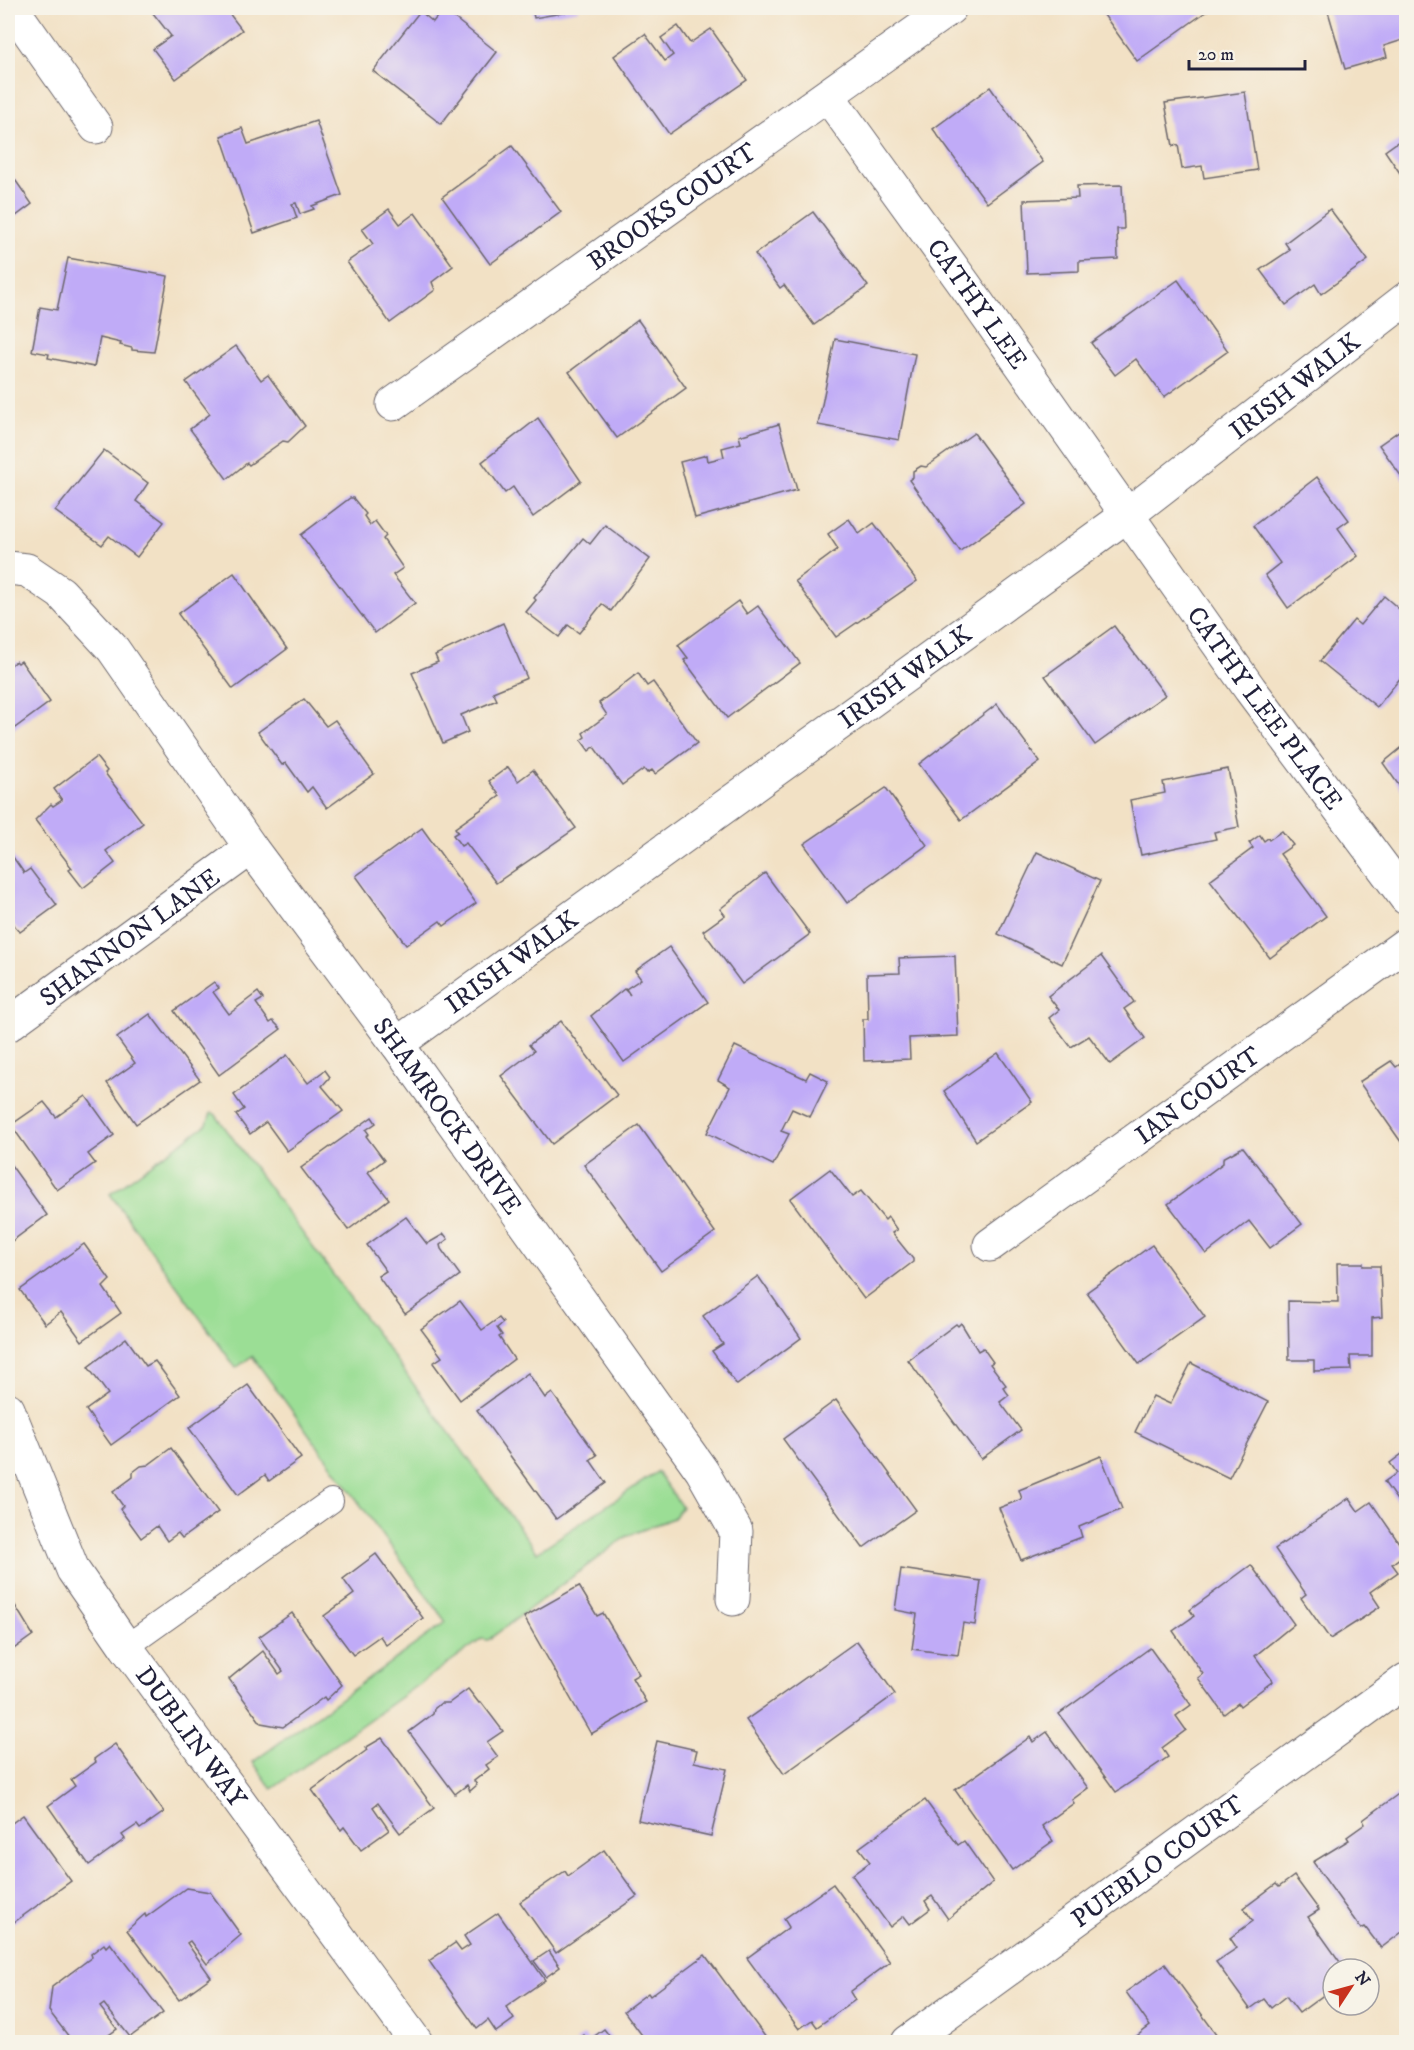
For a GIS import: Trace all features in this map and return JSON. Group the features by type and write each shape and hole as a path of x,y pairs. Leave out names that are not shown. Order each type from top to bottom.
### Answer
{"street":[{"path":"12,8 96,127"},
{"name":"BROOKS COURT","path":"393,404 950,8"},
{"name":"CATHY LEE","path":"828,96 965,285 1126,516"},
{"name":"IRISH WALK","path":"397,1044 1126,516 1407,298"},
{"name":"CATHY LEE PLACE","path":"1126,516 1250,689 1407,898"},
{"name":"SHAMROCK DRIVE","path":"8,568 27,570 61,593 113,649 251,848 397,1044 702,1471 736,1531 733,1599"},
{"name":"SHANNON LANE","path":"8,1025 251,848"},
{"name":"IAN COURT","path":"990,1245 1407,944"},
{"name":"DUBLIN WAY","path":"8,1409 73,1570 126,1647 416,2043"},
{"name":"PUEBLO COURT","path":"908,2043 1407,1680"}],"lane":[{"path":"126,1647 331,1501"}],"green space":[{"path":"211,1113 215,1114 537,1552 657,1472 682,1507 673,1518 627,1536 488,1640 482,1639 272,1789 253,1762 446,1622 252,1356 236,1368 110,1194 207,1124"}],"building":[{"path":"149,8 225,8 242,30 176,79 153,49 171,36"},
{"path":"532,8 579,8 579,10 534,18"},
{"path":"1099,8 1204,8 1207,11 1137,61"},
{"path":"1327,8 1406,8 1406,39 1384,46 1387,57 1345,69"},
{"path":"443,9 497,52 441,124 373,71 420,11 433,22"},
{"path":"678,26 690,43 711,29 747,80 669,134 614,56 645,34 665,61 673,55 661,38"},
{"path":"990,87 1043,162 987,203 933,129"},
{"path":"1245,92 1257,170 1204,178 1202,166 1182,169 1178,145 1173,146 1165,103"},
{"path":"316,121 342,195 312,206 314,209 300,214 296,203 292,204 297,218 254,233 221,136 242,128 248,144"},
{"path":"1406,136 1406,182 1385,151"},
{"path":"512,146 561,212 490,264 442,197"},
{"path":"11,174 32,204 8,222 8,176"},
{"path":"1122,185 1124,229 1117,229 1118,259 1079,261 1079,271 1027,273 1024,200 1078,198 1077,186"},
{"path":"389,209 400,224 415,213 453,266 432,282 435,290 390,323 347,262 373,244 362,229"},
{"path":"1330,209 1368,260 1321,294 1315,284 1286,305 1260,270 1290,250 1285,243"},
{"path":"813,212 868,286 814,325 784,285 780,288 755,254"},
{"path":"68,258 168,276 154,352 132,350 132,348 120,345 121,343 100,338 94,367 48,358 49,354 32,351 40,307 57,310"},
{"path":"1178,280 1228,351 1164,397 1136,359 1115,375 1091,343"},
{"path":"638,320 686,388 617,438 569,372"},
{"path":"835,339 915,354 899,440 818,425"},
{"path":"236,346 261,380 268,375 305,426 288,442 283,441 249,465 247,463 227,479 190,429 210,414 186,382"},
{"path":"538,418 581,481 533,517 513,487 505,493 482,462"},
{"path":"779,424 797,490 695,518 680,462 707,455 708,461 724,457 722,448 741,443 739,436"},
{"path":"1406,426 1406,479 1404,480 1379,445"},
{"path":"974,433 1026,504 960,551 909,480 913,477 913,471 921,466 926,467"},
{"path":"104,450 148,483 136,501 164,522 137,557 109,536 102,545 55,511"},
{"path":"1317,477 1349,520 1338,528 1358,556 1288,608 1265,575 1280,563 1253,526"},
{"path":"353,498 366,514 364,516 370,525 375,521 386,536 383,539 403,568 393,575 415,603 375,633 301,535"},
{"path":"849,519 859,534 874,523 917,581 836,637 795,581 838,549 828,534"},
{"path":"605,525 650,559 611,611 602,604 579,633 568,625 559,637 526,612 536,600 534,598 583,538 590,544"},
{"path":"234,573 287,649 233,689 178,614"},
{"path":"1384,596 1406,615 1406,671 1377,707 1320,661 1354,620 1360,625"},
{"path":"738,601 747,614 758,606 800,663 727,718 684,660 688,658 678,645"},
{"path":"503,623 527,678 493,692 497,700 461,715 468,732 443,743 412,673 438,662 435,655"},
{"path":"1114,626 1165,695 1095,745 1045,676"},
{"path":"16,661 18,663 21,661 50,702 8,733 8,667"},
{"path":"638,673 647,686 653,682 697,743 655,774 652,770 647,773 644,769 622,785 594,747 589,751 581,740 585,737 583,733 607,715 599,703"},
{"path":"304,699 326,726 335,720 374,774 327,808 312,787 307,792 286,763 282,765 258,732"},
{"path":"997,704 1040,762 961,820 919,764"},
{"path":"1406,744 1406,792 1405,794 1383,763"},
{"path":"96,757 107,771 105,773 143,823 106,851 115,863 83,888 69,870 72,868 35,820 51,804 53,806 62,800 54,789"},
{"path":"508,767 518,781 533,770 576,828 496,883 466,843 461,846 453,835 458,832 455,828 500,796 489,781"},
{"path":"1228,769 1239,827 1214,832 1216,839 1141,855 1130,800 1165,793 1163,782"},
{"path":"886,788 927,845 847,903 804,844"},
{"path":"422,828 476,903 444,926 440,921 406,945 356,876"},
{"path":"1282,831 1293,845 1280,854 1326,916 1270,958 1210,880 1253,848 1249,843 1260,835 1264,841"},
{"path":"8,850 24,873 30,869 57,905 20,932 8,918"},
{"path":"1037,852 1100,881 1062,964 998,934"},
{"path":"765,873 810,934 742,984 703,931 725,915 720,909"},
{"path":"669,947 708,1002 624,1062 591,1016 624,989 630,995 626,989 641,979 635,971"},
{"path":"955,956 958,1036 909,1038 910,1059 864,1061 863,1019 868,1019 867,974 900,973 899,958"},
{"path":"1101,956 1134,1002 1124,1009 1145,1038 1110,1064 1089,1036 1071,1047 1049,1018 1059,1010 1048,996"},
{"path":"214,982 219,988 213,992 229,1014 258,992 263,999 256,1003 270,1023 273,1021 281,1029 219,1075 174,1011"},
{"path":"150,1014 200,1080 136,1124 107,1083 135,1063 117,1038"},
{"path":"561,1021 617,1095 552,1144 501,1076 534,1051 529,1045"},
{"path":"735,1046 806,1079 810,1072 828,1081 810,1117 792,1109 781,1131 789,1134 773,1165 707,1133 730,1087 718,1080"},
{"path":"998,1053 1032,1102 976,1141 944,1091"},
{"path":"287,1055 308,1083 325,1070 330,1077 322,1086 343,1111 287,1151 266,1122 250,1134 236,1115 244,1109 234,1095"},
{"path":"1406,1060 1406,1149 1359,1082 1391,1061 1396,1067"},
{"path":"86,1096 114,1135 88,1154 95,1163 57,1190 11,1125 44,1102 56,1117"},
{"path":"372,1117 376,1123 366,1130 369,1134 366,1136 384,1160 368,1172 389,1199 348,1230 301,1168"},
{"path":"639,1125 715,1232 661,1271 584,1165"},
{"path":"1243,1147 1302,1224 1270,1248 1249,1221 1206,1254 1168,1204 1223,1163 1223,1158"},
{"path":"8,1161 47,1215 8,1244"},
{"path":"830,1169 852,1197 861,1191 885,1220 888,1217 897,1230 892,1233 913,1259 913,1262 864,1299 790,1199"},
{"path":"406,1217 427,1244 444,1234 448,1239 440,1245 441,1249 460,1275 405,1314 378,1276 386,1271 367,1245"},
{"path":"84,1244 110,1280 103,1287 121,1313 82,1341 61,1312 45,1324 20,1290"},
{"path":"1152,1245 1205,1317 1139,1364 1087,1292"},
{"path":"1337,1263 1363,1263 1363,1266 1380,1266 1382,1317 1372,1318 1372,1356 1350,1356 1351,1370 1314,1371 1314,1360 1289,1360 1288,1301 1338,1302"},
{"path":"758,1276 801,1338 737,1385 712,1351 723,1344 703,1316"},
{"path":"460,1301 482,1330 499,1318 503,1323 497,1328 502,1335 499,1337 514,1359 460,1400 433,1363 442,1357 421,1329"},
{"path":"961,1323 978,1351 983,1348 993,1362 990,1364 1006,1385 1003,1387 1009,1395 1000,1402 1021,1430 981,1459 908,1360 956,1324 958,1326"},
{"path":"126,1338 146,1366 155,1361 180,1395 111,1445 86,1410 108,1394 88,1367"},
{"path":"1191,1363 1268,1402 1229,1478 1135,1432 1153,1396 1170,1404"},
{"path":"528,1373 545,1398 552,1393 597,1455 590,1460 606,1483 556,1519 477,1410"},
{"path":"248,1385 301,1458 269,1481 265,1475 238,1495 189,1428"},
{"path":"836,1400 916,1510 863,1548 783,1439"},
{"path":"171,1448 218,1512 182,1538 178,1533 167,1541 157,1526 141,1538 120,1509 123,1506 113,1492 133,1477 133,1472 141,1466 148,1465"},
{"path":"1406,1451 1406,1513 1384,1482 1397,1473 1390,1463"},
{"path":"1101,1456 1122,1509 1079,1527 1082,1537 1021,1560 999,1508 1022,1499 1019,1490"},
{"path":"1349,1498 1358,1511 1371,1502 1406,1553 1392,1564 1398,1572 1370,1592 1380,1607 1330,1639 1301,1598 1306,1594 1275,1549"},
{"path":"376,1554 423,1618 386,1645 380,1636 353,1655 324,1616 354,1594 343,1579"},
{"path":"1251,1565 1294,1624 1255,1656 1273,1681 1240,1706 1238,1703 1224,1714 1198,1678 1203,1674 1173,1631 1194,1616 1190,1610"},
{"path":"901,1569 981,1581 975,1625 963,1623 958,1655 912,1649 917,1614 895,1610"},
{"path":"579,1586 597,1616 603,1613 639,1674 632,1678 646,1702 591,1734 524,1617"},
{"path":"8,1594 33,1635 8,1653"},
{"path":"292,1613 342,1685 326,1700 324,1697 283,1727 261,1723 229,1679 263,1651 279,1674 283,1671 259,1637"},
{"path":"857,1641 895,1694 784,1774 746,1720"},
{"path":"1150,1648 1191,1705 1176,1716 1186,1730 1162,1748 1168,1757 1116,1792 1059,1714"},
{"path":"468,1689 503,1731 487,1742 498,1757 486,1765 489,1769 474,1781 477,1785 470,1791 467,1785 455,1794 409,1732 433,1714 434,1709 441,1703 449,1703"},
{"path":"1047,1732 1088,1788 1072,1800 1074,1803 1042,1826 1053,1841 1012,1870 955,1790 1030,1737 1033,1742"},
{"path":"382,1738 434,1808 400,1833 378,1803 373,1807 389,1830 361,1850 344,1827 341,1830 312,1790 367,1750 365,1748"},
{"path":"657,1741 697,1750 694,1762 727,1769 711,1836 638,1820"},
{"path":"115,1744 164,1812 140,1829 137,1825 122,1835 125,1839 89,1865 48,1806 75,1786 71,1780 96,1762 94,1759"},
{"path":"1401,1792 1406,1800 1406,1929 1381,1948 1365,1927 1361,1929 1313,1862 1349,1840 1347,1837 1365,1824 1363,1820"},
{"path":"925,1800 958,1845 964,1841 993,1882 948,1919 932,1896 925,1901 930,1909 910,1924 904,1916 890,1927 852,1875 870,1862 859,1848"},
{"path":"23,1815 71,1881 13,1923 8,1916 8,1826"},
{"path":"604,1850 637,1896 556,1953 520,1902 565,1871 568,1876"},
{"path":"1294,1876 1319,1910 1308,1917 1336,1957 1321,1957 1321,1997 1299,2013 1286,1996 1271,2008 1264,1999 1250,2009 1216,1962 1237,1948 1230,1938 1253,1921 1244,1908 1276,1884 1279,1887"},
{"path":"833,1884 890,1962 850,1992 855,2000 817,2027 812,2020 799,2029 747,1958 789,1927 784,1919"},
{"path":"186,1888 210,1892 241,1935 207,1964 190,1941 187,1943 211,1977 179,2000 127,1930 145,1914 146,1917"},
{"path":"498,1913 545,1980 506,2007 514,2019 496,2032 488,2020 477,2029 429,1961 455,1943 461,1951 470,1945 464,1936"},
{"path":"110,1943 163,2013 130,2037 104,2004 100,2007 117,2029 99,2042 73,2042 49,2011 52,1987 92,1957 91,1954 104,1944 106,1947"},
{"path":"549,1951 560,1967 546,1977 534,1961"},
{"path":"705,1955 769,2042 710,2042 708,2040 705,2042 700,2040 697,2042 647,2042 624,2011 648,1993 650,1996"},
{"path":"1165,1964 1222,2042 1130,2041 1150,2026 1126,1992"},
{"path":"604,2029 614,2042 574,2042 584,2035 588,2041"}]}
